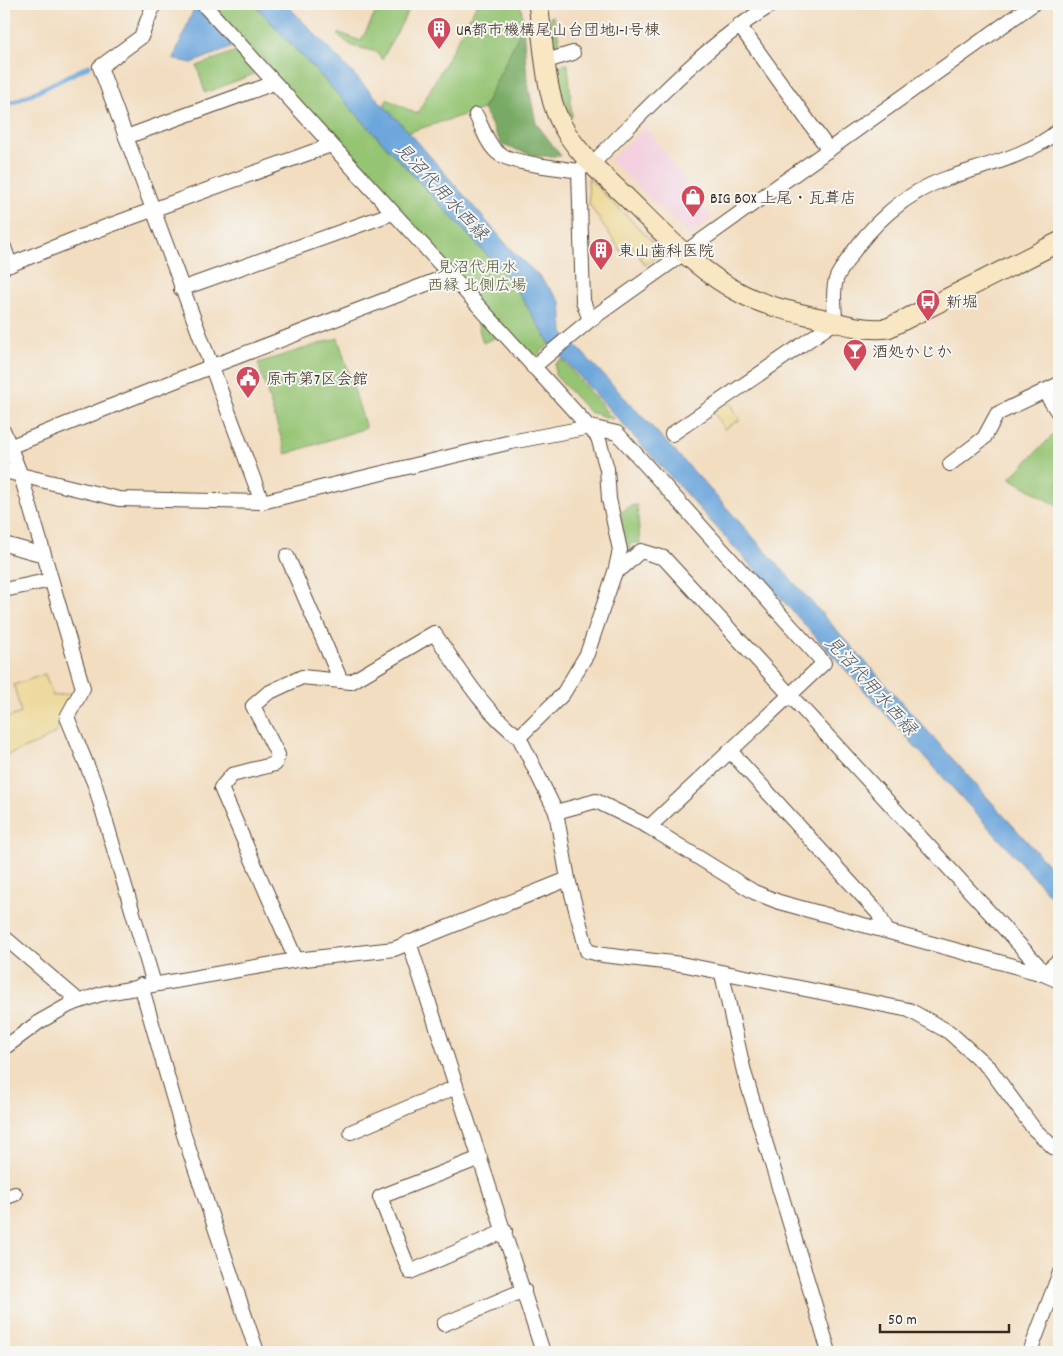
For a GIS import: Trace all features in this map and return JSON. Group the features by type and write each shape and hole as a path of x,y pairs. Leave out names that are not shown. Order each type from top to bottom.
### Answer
{"street":[{"path":"154,4 141,37 100,67 210,367 262,502"},
{"path":"476,115 491,146 499,154 540,165 587,165 713,45 773,4"},
{"path":"533,367 545,355 590,320 1033,4"},
{"path":"541,6 546,61 557,117 587,165 684,253 714,277 746,296 784,309 835,322 862,328 888,328 1059,242"},
{"path":"209,7 274,82 598,437 607,469 609,499 620,550 615,572 587,654 563,694 520,737"},
{"path":"739,26 829,150"},
{"path":"546,61 573,53"},
{"path":"126,137 274,82"},
{"path":"835,322 836,280 859,242 883,218 915,193 947,178 980,168 1033,147 1059,130"},
{"path":"4,247 7,266 152,210 331,145"},
{"path":"587,165 583,301 590,320"},
{"path":"181,289 393,213"},
{"path":"10,447 210,367 450,275"},
{"path":"672,434 835,322"},
{"path":"950,464 984,438 997,414 1059,384"},
{"path":"1044,392 1059,414"},
{"path":"4,471 119,499 262,502 511,442 590,427 617,433 824,663 649,827"},
{"path":"4,432 21,476 82,688 67,717 95,785 184,1135 258,1352"},
{"path":"4,544 44,555"},
{"path":"615,572 626,567 634,556 641,551 664,558 788,696 1037,964 1043,974"},
{"path":"287,556 317,631 341,681"},
{"path":"4,590 51,580"},
{"path":"296,960 221,788 232,775 275,764 278,755 253,706 268,693 302,677 351,682 434,633 478,695 504,726 520,737 556,812 568,879 587,951 603,955 681,964 722,974 909,1010 949,1032 990,1069 1034,1129 1053,1147 1059,1150"},
{"path":"730,751 878,913 887,931"},
{"path":"556,812 596,801 649,827 754,892 779,902 1043,974 1059,981"},
{"path":"4,1048 39,1022 79,1001 101,994 296,960 394,949 568,879"},
{"path":"4,937 79,1001"},
{"path":"409,942 543,1352"},
{"path":"1043,974 1059,960"},
{"path":"722,974 744,1072 829,1352"},
{"path":"351,1132 456,1087"},
{"path":"480,1158 380,1197 410,1272 505,1231"},
{"path":"1030,1352 1059,1275"},
{"path":"444,1324 524,1290"}],"shaded area":[{"path":"646,127 712,218 689,235 610,160"}],"green space":[{"name":"見沼代用水 西縁 北側広場","path":"216,4 254,4 512,282 550,344 529,362 216,18"},
{"path":"380,4 412,4 382,60 377,52 352,46 338,35 340,33 361,41"},
{"path":"477,4 521,4 523,26 483,109 409,132 384,107 387,99 417,114"},
{"path":"553,16 562,50 555,52 550,17"},
{"path":"523,26 527,79 536,123 561,156 536,156 502,145 483,109"},
{"path":"236,51 254,74 205,93 197,66"},
{"path":"568,64 571,118 560,87 557,65"},
{"path":"474,311 501,335 483,343"},
{"path":"338,338 366,428 286,454 258,363"},
{"path":"562,359 613,419 589,412 555,375 555,364"},
{"path":"1056,432 1059,436 1058,506 1010,478"},
{"path":"637,505 640,543 631,543 627,558 622,559 621,513 629,506"}],"sand":[{"path":"588,178 663,252 645,265 631,244 621,251 589,204"},
{"path":"725,402 731,404 740,420 724,429 713,411"},
{"path":"45,674 53,696 74,693 55,733 38,743 4,756 4,719 21,713 14,685"}],"water":[{"path":"196,4 234,46 192,63 173,59"},
{"path":"254,4 286,4 409,132 514,253 539,276 561,302 563,332 698,476 1059,877 1059,905 550,344 512,282"}],"waterway":[{"path":"4,106 89,66"}],"place":[{"name":"UR都市機構尾山台団地1-1号棟","path":"439,50"},
{"name":"BIG BOX 上尾・瓦葺店","path":"693,218"},
{"name":"東山歯科医院","path":"601,271"},
{"name":"新堀","path":"928,322"},
{"name":"酒処かじか","path":"855,372"},
{"name":"原市第7区会館","path":"248,399"}],"water label":[{"name":"見沼代用水西縁","path":"442,191"},
{"name":"見沼代用水西緑","path":"871,685"}]}
